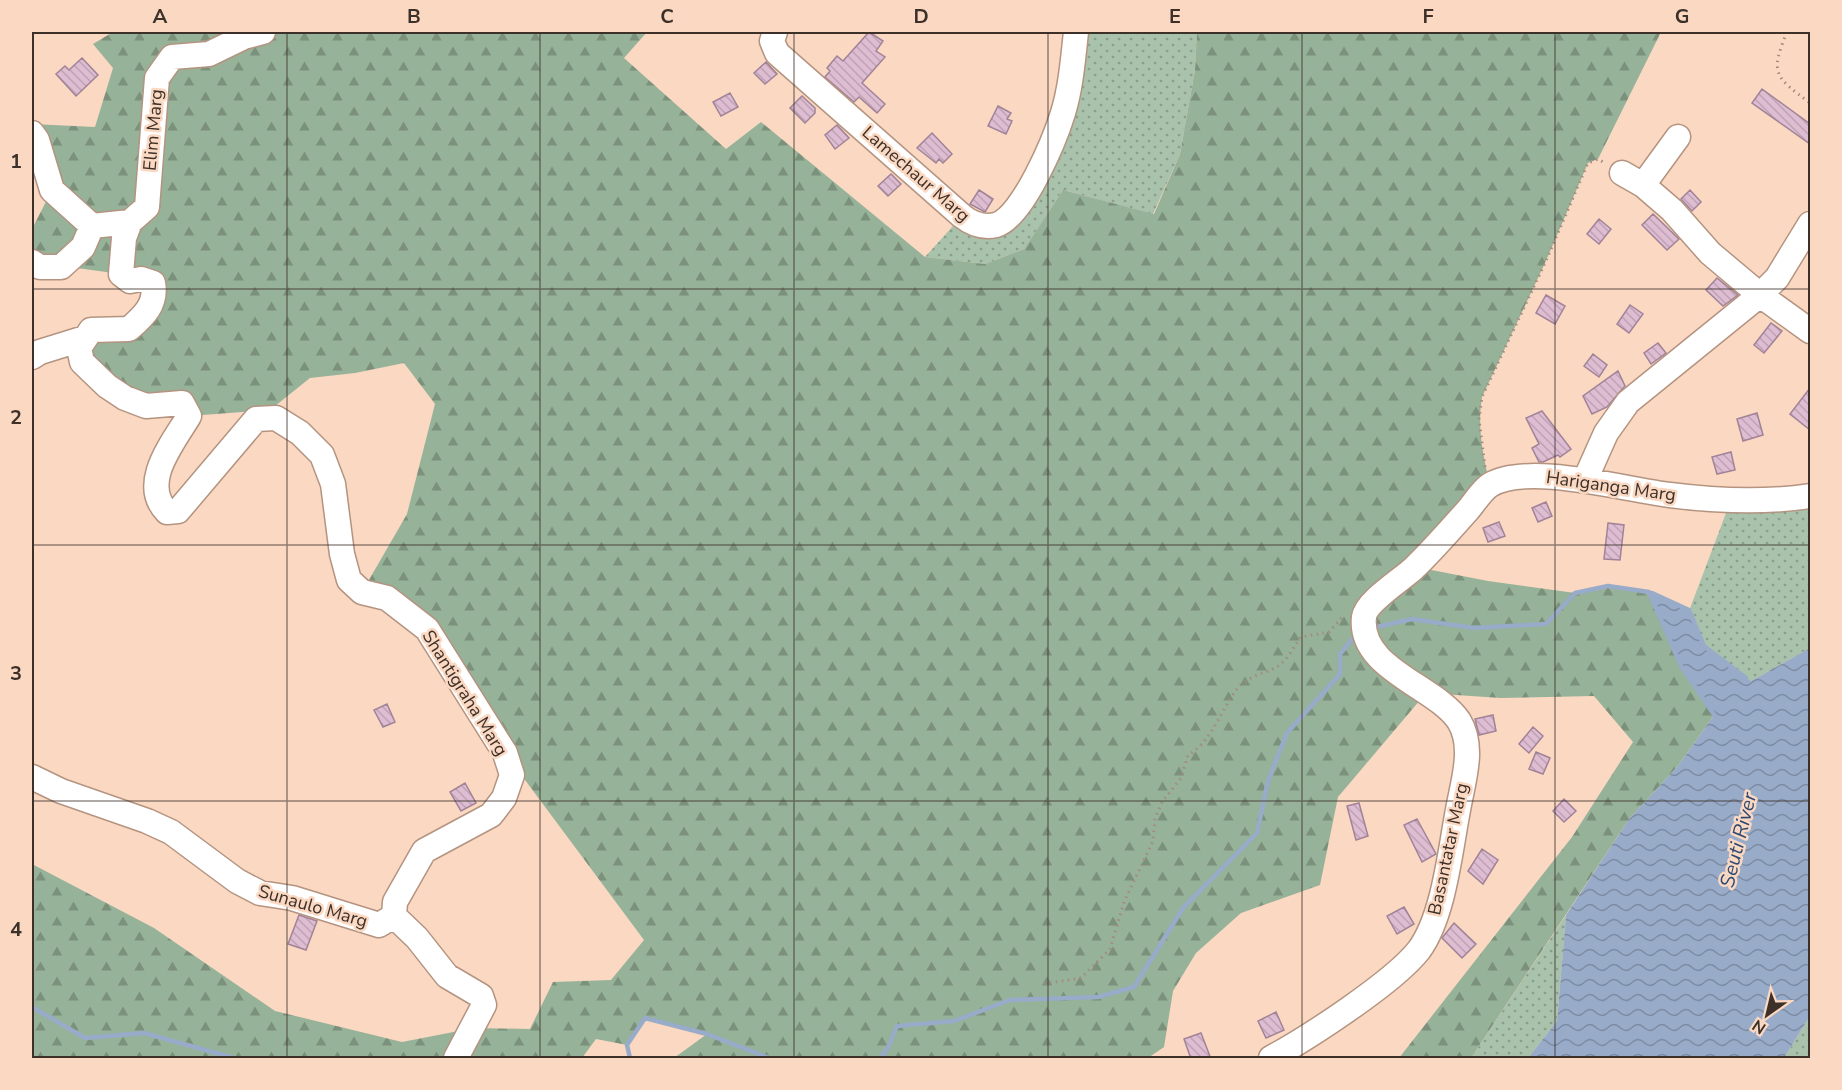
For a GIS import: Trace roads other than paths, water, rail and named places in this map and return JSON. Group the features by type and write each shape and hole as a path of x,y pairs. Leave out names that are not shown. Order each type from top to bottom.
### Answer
{"street":[{"name":"Elim Marg","path":"130,222 147,207 157,78 172,57 209,54 244,37 262,32"},
{"name":"Lamechaur Marg","path":"775,32 772,41 777,53 962,216 972,223 984,226 997,225 1019,206 1047,154 1063,113 1076,32"},
{"path":"32,132 37,140 52,190 92,226 130,222 124,238 121,274 130,281 141,279 153,283 156,294 147,313 129,329 91,330 85,338 39,352 32,357"},
{"path":"1678,137 1633,179 1672,210 1710,253 1760,295 1810,331"},
{"path":"1585,480 1606,433 1628,402 1760,295 1777,278 1810,224"},
{"path":"32,262 40,267 61,267 83,247 92,226"},
{"name":"Shantigraha Marg","path":"85,338 79,348 82,362 107,386 125,398 146,406 182,403 189,416 165,453 156,481 158,503 167,512 178,511 256,419 276,418 300,433 322,455 333,484 342,554 349,580 362,592 387,598 427,629 505,753 512,775 504,798 491,815 424,851 394,902 394,916"},
{"name":"Hariganga Marg","path":"1367,622 1490,485 1530,474 1585,480 1623,489 1731,501 1788,500 1810,496"},
{"name":"Basantatar Marg","path":"1271,1059 1360,1000 1396,972 1419,950 1431,927 1448,865 1467,760 1466,735 1457,719 1444,704 1407,681 1382,660 1367,622"},
{"name":"Sunaulo Marg","path":"32,777 171,832 237,881 260,893 292,898 380,925 394,916 417,938 447,976 481,996 484,1005 456,1059"}],"water":[{"name":"Seuti River","path":"1649,592 1689,610 1705,646 1751,681 1810,648 1810,1016 1784,1058 1528,1058 1557,1021 1566,915 1629,819 1678,766 1714,715 1681,666"}],"waterway":[{"path":"1372,628 1412,619 1474,628 1546,624 1575,593 1608,586 1649,592 1681,666 1715,716"},
{"path":"1652,593 1689,610 1704,646 1746,678"},
{"path":"880,1058 888,1048 897,1026 954,1021 1010,1000 1098,997 1134,987 1183,908 1257,833 1268,781 1287,733 1340,674 1340,654 1358,632"},
{"path":"32,1007 85,1038 144,1033 234,1058"},
{"path":"630,1058 627,1045 645,1018 707,1034 769,1058"}]}
